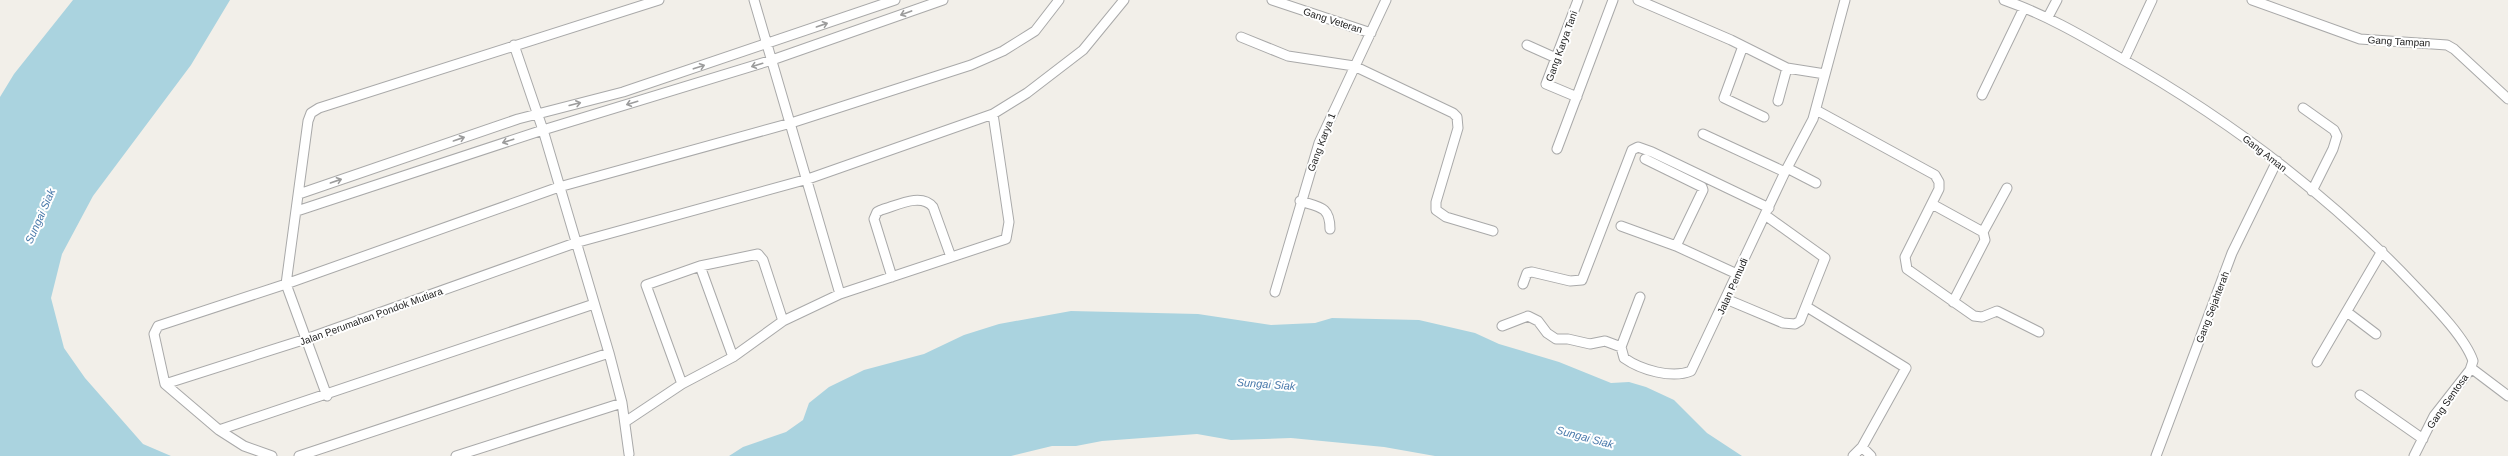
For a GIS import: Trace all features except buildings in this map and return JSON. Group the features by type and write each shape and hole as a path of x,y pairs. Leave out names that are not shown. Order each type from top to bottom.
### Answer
{"street":[{"path":"327,396 286,284 297,212 308,121 314,110 659,0"},
{"path":"754,0 808,179 840,294"},
{"path":"299,194 537,113 623,92 895,0"},
{"path":"297,212 543,130 772,60 943,0"},
{"path":"272,456 244,446 219,430 165,384 154,334 158,326 286,284 559,187 791,123 971,65 1003,51 1035,31 1060,0"},
{"name":"Jalan Perumahan Pondok Mutiara","path":"165,384 306,339 575,243 808,179 993,114 1028,93 1083,50 1124,0"},
{"name":"Gang Veteran","path":"1272,0 1371,33"},
{"name":"Gang Karya 1","path":"1275,292 1300,200 1319,143 1386,0"},
{"name":"Gang Karya Tani","path":"1577,97 1546,84 1578,0"},
{"path":"1557,149 1613,0"},
{"path":"1638,0 1742,46 1787,68 1825,74"},
{"name":"Jalan Pemudi","path":"1621,347 1624,358 1632,364 1674,375 1691,371 1786,170 1809,130 1816,110 1845,0"},
{"name":"Gang Aman","path":"2004,0 2048,17 2124,60 2216,116 2277,161 2382,251 2436,308 2471,355 2473,360 2471,368"},
{"path":"2048,17 2057,0"},
{"path":"2124,60 2152,0"},
{"name":"Gang Tampan","path":"2252,0 2360,38 2447,45 2454,49 2508,99"},
{"path":"1982,95 2024,8"},
{"path":"1241,37 1288,56 1354,66 1453,113 1457,117 1458,128 1436,202 1436,210 1446,217 1493,231"},
{"path":"514,45 543,130 575,243 609,353 622,403 629,454"},
{"path":"1527,45 1556,58"},
{"path":"1742,46 1724,98 1764,117"},
{"path":"1778,100 1787,68"},
{"path":"2303,108 2334,130 2337,136 2333,149 2312,191"},
{"path":"1816,110 1935,176 1939,182 1939,189 1905,257 1907,269 1974,316 1982,317 1997,310 2039,332"},
{"path":"625,422 682,384 733,357 783,321 840,294 951,258 1007,237 1008,222 993,114"},
{"path":"1703,134 1816,183"},
{"path":"1523,284 1527,272 1570,281 1582,280 1632,150 1638,147 1652,152 1767,211 1825,258 1807,307 1800,320 1789,324 1726,299"},
{"path":"1645,159 1702,187 1703,190 1676,246"},
{"name":"Gang Sejahterah","path":"2156,456 2232,253 2277,161"},
{"path":"1953,302 1984,240 1983,232 2007,188"},
{"path":"892,277 874,219 877,212 881,210 919,199 927,201 933,207 951,258"},
{"path":"1300,200 1326,210 1330,216 1330,229"},
{"path":"1932,204 1983,232"},
{"path":"1621,226 1676,246 1736,274"},
{"path":"2317,362 2382,251"},
{"path":"682,384 646,285 700,266 758,254 763,260 783,321"},
{"path":"700,266 733,357"},
{"path":"1502,326 1528,316 1538,321 1547,333 1556,339 1568,338 1590,344 1605,341 1621,347 1640,297"},
{"path":"219,430 327,396 594,304"},
{"path":"1807,307 1906,368 1906,372 1862,447 1853,456"},
{"path":"2347,312 2376,334"},
{"path":"299,456 609,353"},
{"path":"2471,368 2508,396"},
{"name":"Gang Sentosa","path":"2414,456 2434,416 2471,368"},
{"path":"2360,395 2423,439"},
{"path":"456,456 622,403"},
{"path":"1862,447 1871,456"}],"water":[{"name":"Sungai Siak","path":"73,0 230,0 191,65 93,196 62,254 51,298 64,348 85,378 143,444 171,456 0,456 0,97 14,74"},
{"name":"Sungai Siak","path":"1071,311 1198,314 1271,325 1315,323 1332,318 1419,320 1475,333 1499,344 1559,362 1611,383 1629,382 1646,387 1674,400 1707,433 1742,456 1435,456 1384,447 1291,438 1231,440 1197,434 1102,441 1076,446 1052,446 1011,456 729,456 743,447 786,432 803,420 809,403 829,387 864,370 924,354 964,335 999,324"}]}
